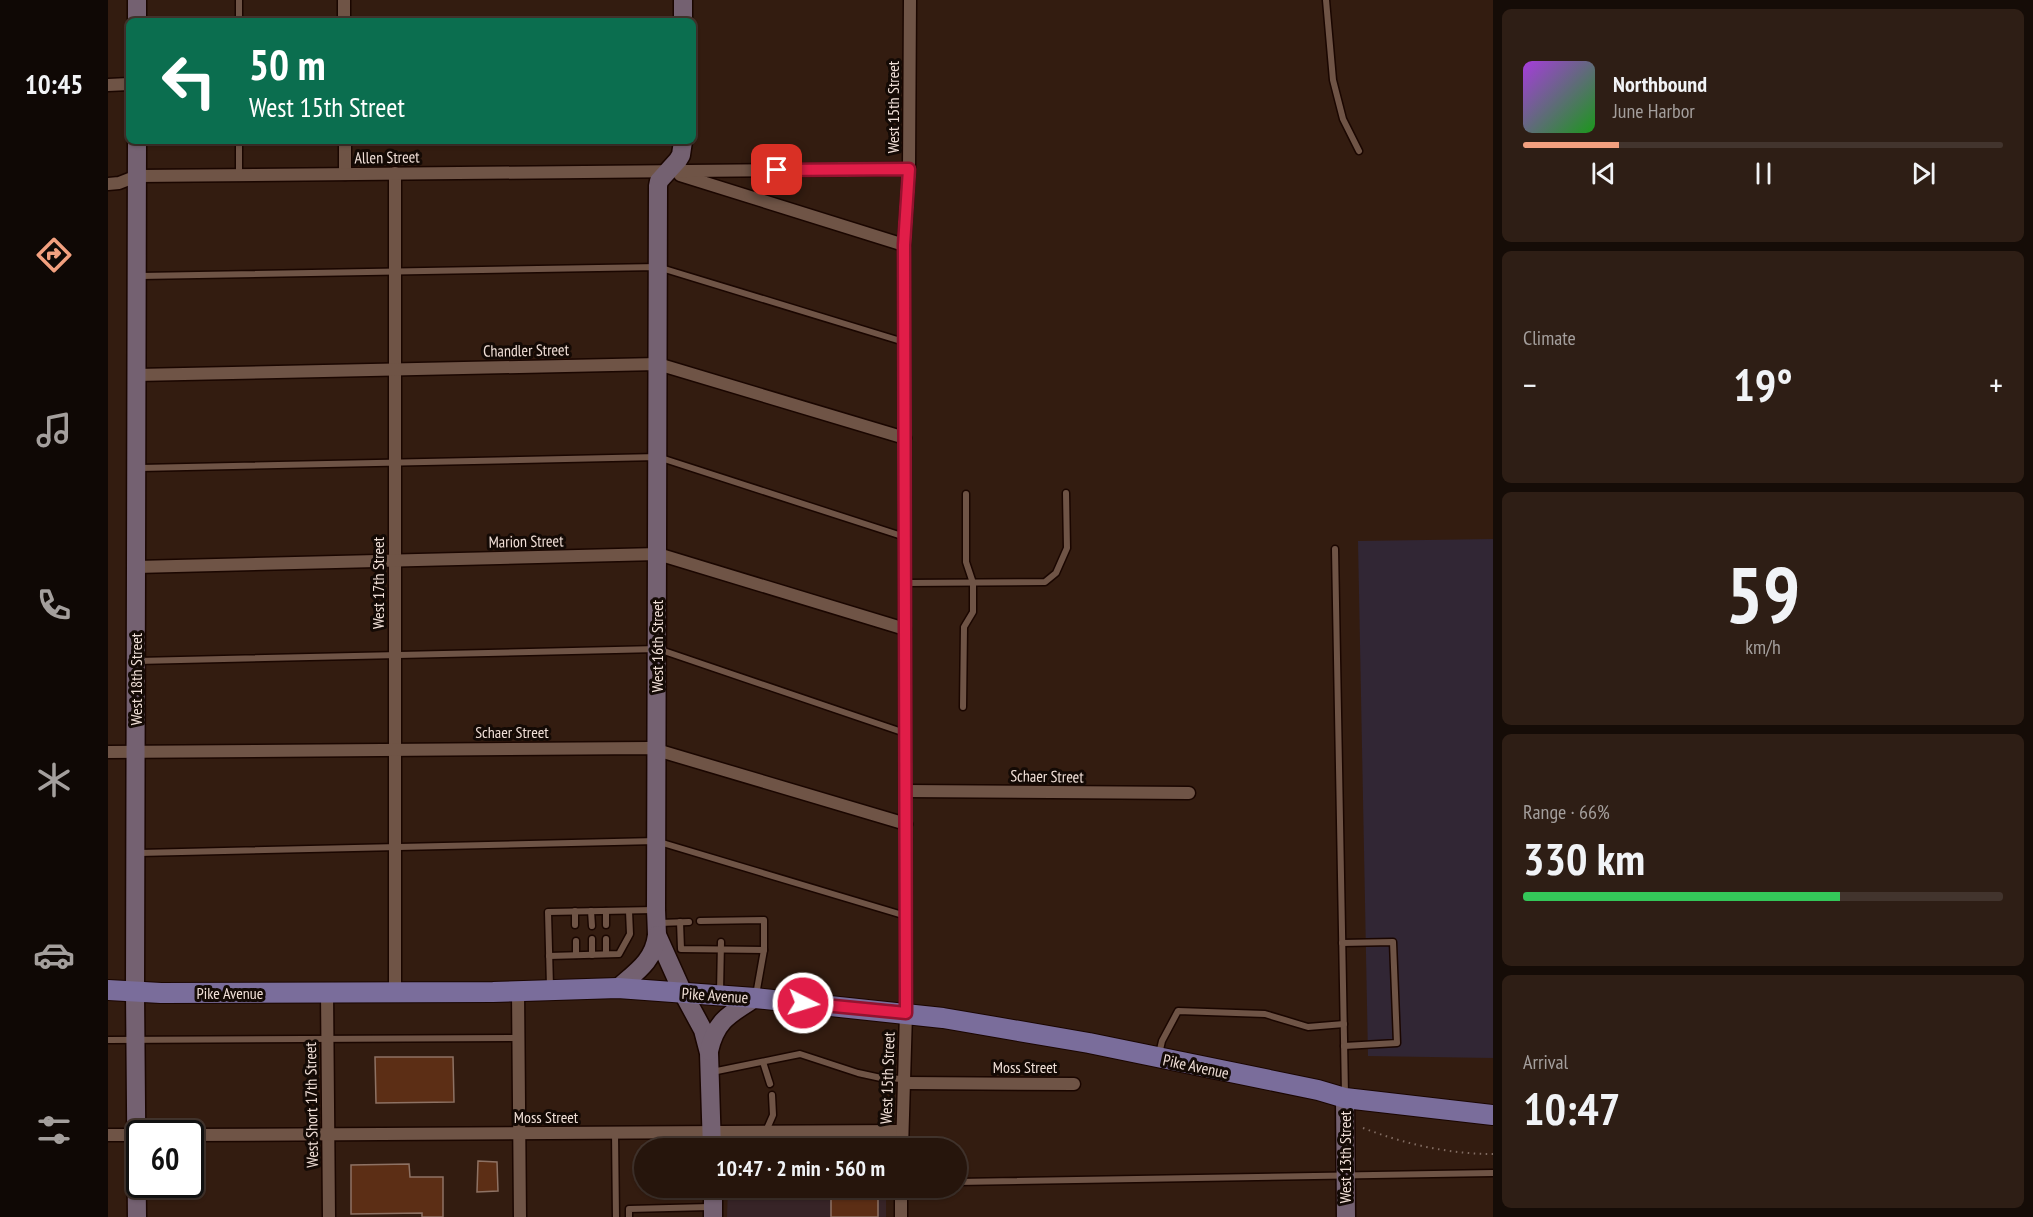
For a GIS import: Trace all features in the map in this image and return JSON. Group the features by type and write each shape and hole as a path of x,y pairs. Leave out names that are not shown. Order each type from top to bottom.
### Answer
{"main road":[{"name":"Pike Avenue","path":"108,990 135,993 395,992 618,988 755,998 944,1018 1158,1057 1318,1090 1345,1098 1493,1115"}],"street":[{"path":"137,0 137,18"},
{"path":"344,0 344,18"},
{"path":"683,0 683,18"},
{"name":"West 15th Street","path":"902,1138 906,1013 904,245 909,169 910,0"},
{"path":"108,85 126,84"},
{"name":"West 18th Street","path":"137,144 135,1040 138,1120"},
{"path":"345,144 345,174"},
{"name":"West 16th Street","path":"683,144 681,155 659,181 658,186 657,923 683,993 703,1030 709,1053 712,1138"},
{"name":"Allen Street","path":"108,184 119,183 137,176 909,169"},
{"name":"Allen Street","path":"667,171 904,245"},
{"name":"West 17th Street","path":"394,173 395,992"},
{"name":"Chandler Street","path":"136,375 658,364 904,438"},
{"name":"Marion Street","path":"136,567 658,554 905,629"},
{"name":"Schaer Street","path":"108,752 395,748 650,748 906,824"},
{"name":"Schaer Street","path":"906,791 1189,794"},
{"path":"618,988 652,955 657,923"},
{"path":"518,991 520,1217"},
{"name":"West Short 17th Street","path":"327,992 329,1217"},
{"path":"709,1053 718,1026 728,1015 755,998"},
{"name":"Moss Street","path":"904,1081 1074,1084"},
{"name":"West 13th Street","path":"1345,1098 1346,1217"},
{"name":"Moss Street","path":"730,1138 766,1132 902,1131"},
{"name":"Moss Street","path":"204,1135 615,1133 676,1138"},
{"path":"108,1135 126,1135"},
{"name":"West 18th Street","path":"137,1198 137,1217"},
{"path":"901,1198 901,1217"}],"lane":[{"path":"239,0 239,18"},
{"path":"1326,0 1333,81 1343,119 1359,151"},
{"path":"238,175 239,144"},
{"path":"136,276 658,267 904,342"},
{"path":"136,469 658,457 905,537"},
{"path":"905,584 1045,582 1056,573 1067,548 1066,493"},
{"path":"963,707 964,627 973,612 973,583 966,562 966,494"},
{"path":"1335,549 1345,1098"},
{"path":"136,661 657,649 905,734"},
{"path":"135,853 656,841 906,916"},
{"path":"575,911 575,926"},
{"path":"591,911 592,926"},
{"path":"606,911 606,926"},
{"path":"549,956 619,954 630,934 630,911"},
{"path":"550,991 548,912 630,911 657,923 689,922"},
{"path":"739,920 739,929"},
{"path":"705,930 702,921 764,920 764,950 755,998"},
{"path":"721,930 722,921"},
{"path":"680,922 681,949 721,946 738,950 764,950"},
{"path":"592,939 592,955"},
{"path":"606,939 606,954"},
{"path":"576,941 576,956"},
{"path":"738,950 739,942"},
{"path":"1342,943 1393,942 1397,1043 1344,1046"},
{"path":"720,995 721,946"},
{"path":"1158,1057 1162,1041 1178,1011 1265,1014 1308,1027 1344,1024"},
{"path":"108,1040 518,1038"},
{"path":"710,1072 800,1054 858,1073 904,1081"},
{"path":"763,1062 770,1084"},
{"path":"766,1132 773,1115 772,1095"},
{"path":"615,1133 616,1217"},
{"path":"967,1182 1493,1173"},
{"path":"629,1217 629,1209 713,1212"}],"path":[{"path":"1362,1128 1427,1148 1469,1154 1493,1154"}],"shaded area":[{"path":"1493,539 1493,1058 1368,1056 1358,541"},
{"path":"728,1198 886,1198 886,1217 727,1217"}],"building":[{"path":"375,1057 453,1057 454,1102 376,1103"},
{"path":"478,1161 497,1162 498,1191 477,1192"},
{"path":"409,1164 410,1177 443,1177 443,1217 422,1217 422,1213 351,1214 351,1165"},
{"path":"831,1198 878,1198 878,1217 831,1217"}],"route":[{"path":"777,170 909,169 904,245 906,1013 803,1003"}]}
